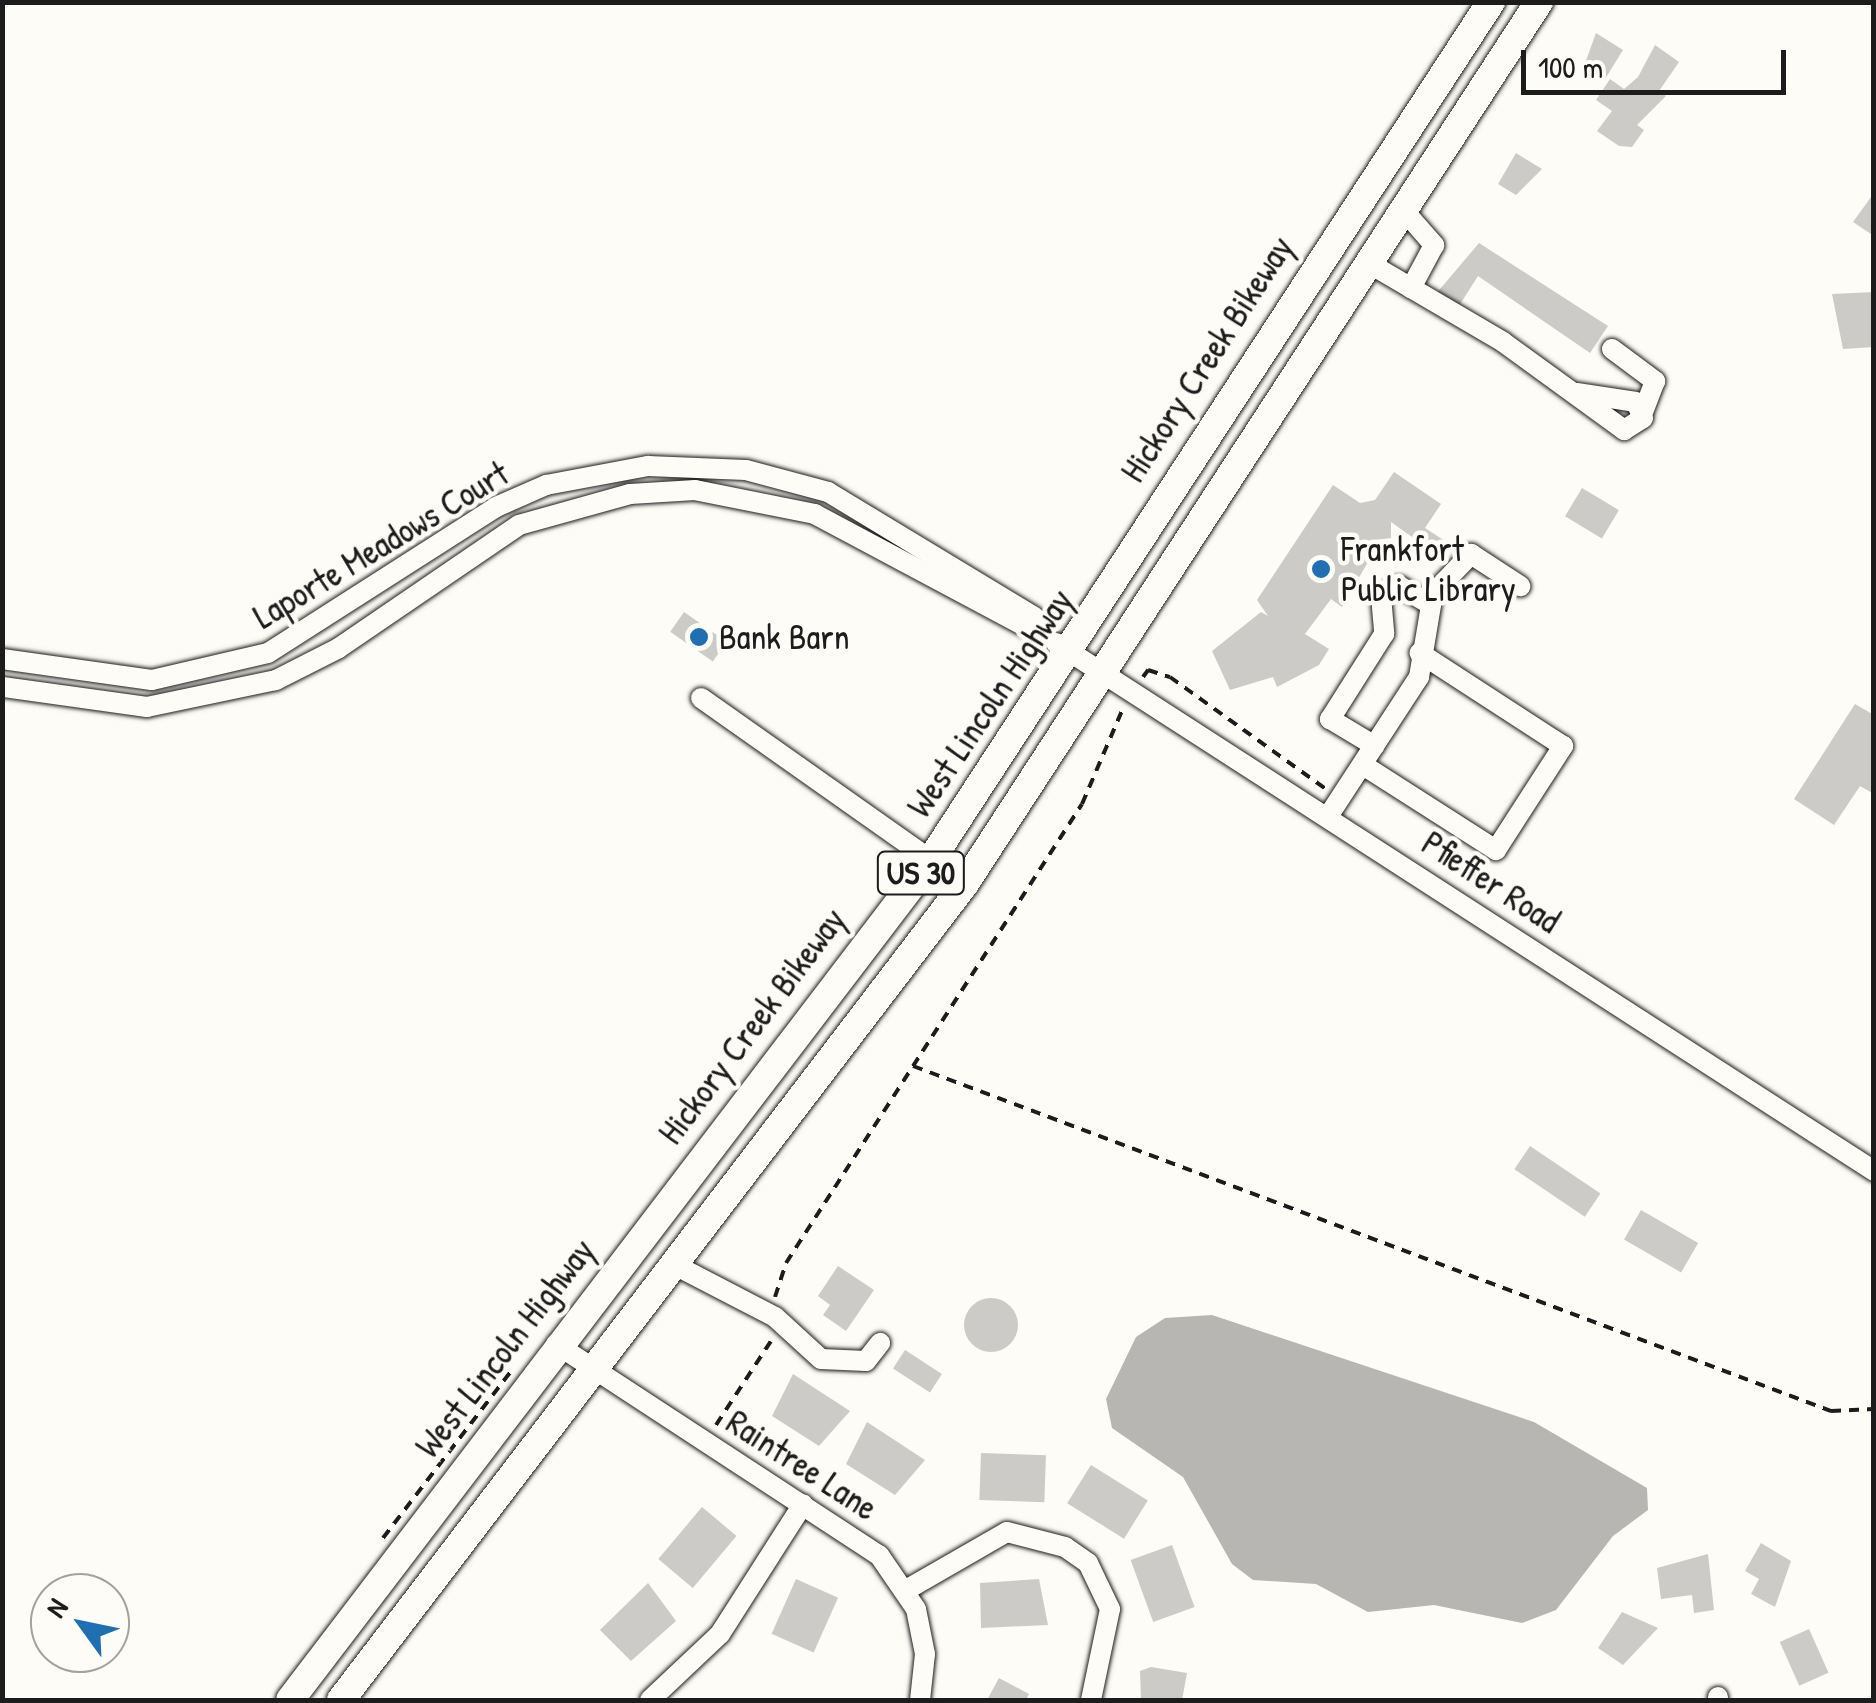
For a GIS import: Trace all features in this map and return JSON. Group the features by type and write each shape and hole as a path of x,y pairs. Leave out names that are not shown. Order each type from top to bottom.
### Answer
{"main road":[{"name":"West Lincoln Highway","path":"290,1700 556,1344 931,860 1491,2"},
{"name":"US 30","path":"341,1700 590,1367 964,886 1540,2"}],"street":[{"path":"1406,213 1434,245 1411,288"},
{"path":"1372,265 1577,393 1624,430 1643,414 1655,381 1612,349"},
{"name":"Laporte Meadows Court","path":"2,659 152,680 268,653 496,507 546,485 648,466 746,470 828,492 1034,617 1044,637"},
{"name":"Laporte Meadows Court","path":"2,687 147,708 276,680 340,648 519,525 630,494 696,490 816,514 1071,650"},
{"path":"1334,808 1420,676 1427,600 1470,554 1520,586"},
{"path":"1374,746 1330,719 1384,634 1381,596 1399,586 1427,600"},
{"path":"1363,765 1496,850 1563,746 1420,645 1384,634"},
{"name":"Pfieffer Road","path":"1071,650 1334,808 1873,1168"},
{"path":"702,698 931,860"},
{"path":"671,1263 775,1316 821,1359 846,1366 866,1360 880,1343"},
{"name":"Raintree Lane","path":"556,1344 865,1544 906,1590 925,1654 920,1700"},
{"path":"650,1700 720,1634 803,1504"},
{"path":"906,1590 959,1552 1007,1532 1065,1548 1088,1564 1110,1609 1091,1700"}],"path":[{"path":"1148,670 1282,750 1334,808"},
{"path":"705,1441 767,1348 786,1263 1082,804 1106,734"},
{"path":"913,1066 1831,1411 1874,1409"},
{"path":"374,1551 524,1354"}],"shaded area":[{"path":"1212,1315 1534,1422 1647,1488 1648,1510 1613,1536 1556,1610 1522,1623 1434,1605 1368,1612 1316,1584 1253,1580 1232,1564 1183,1477 1112,1428 1106,1399 1136,1337 1165,1318"}],"building":[{"path":"1596,33 1623,50 1605,79 1584,66"},
{"path":"1655,45 1679,62 1659,91 1666,96 1637,125 1644,130 1632,147 1619,146 1597,131 1612,111 1596,100 1610,79 1624,89 1638,77"},
{"path":"1516,153 1542,169 1516,195 1498,184"},
{"path":"1874,193 1874,236 1853,222"},
{"path":"1479,243 1608,326 1590,353 1478,276 1457,309 1435,295"},
{"path":"1874,292 1874,347 1843,349 1832,294"},
{"name":"Frankfort Public Library","path":"1394,472 1441,504 1425,528 1445,541 1436,554 1391,522 1391,538 1368,541 1372,555 1342,607 1331,599 1305,634 1329,649 1319,665 1277,687 1273,677 1230,690 1212,651 1261,612 1268,616 1257,600 1333,485 1360,503 1375,500"},
{"path":"1582,488 1619,510 1602,538 1565,516"},
{"name":"Bank Barn","path":"684,612 727,642 713,661 670,632"},
{"path":"1855,704 1874,715 1874,794 1860,786 1834,825 1794,799"},
{"path":"1530,1146 1600,1194 1585,1217 1514,1169"},
{"path":"1641,1210 1698,1243 1681,1272 1624,1239"},
{"path":"838,1266 874,1290 846,1331 823,1315 830,1305 818,1296"},
{"path":"991,1298 1010,1306 1018,1325 1010,1344 991,1352 972,1344 964,1325 972,1306"},
{"path":"905,1350 942,1374 930,1392 893,1368"},
{"path":"793,1374 850,1411 819,1446 772,1416"},
{"path":"867,1422 925,1460 895,1495 846,1464"},
{"path":"981,1453 1046,1455 1044,1502 979,1500"},
{"path":"1091,1465 1148,1501 1124,1539 1067,1503"},
{"path":"702,1507 736,1536 693,1588 658,1559"},
{"path":"1761,1543 1791,1561 1775,1607 1751,1594 1759,1579 1745,1571"},
{"path":"1172,1545 1195,1607 1153,1622 1131,1560"},
{"path":"1708,1554 1714,1610 1694,1613 1692,1595 1661,1599 1657,1568"},
{"path":"796,1579 838,1598 814,1653 772,1634"},
{"path":"1039,1579 1048,1625 981,1628 980,1583"},
{"path":"648,1583 676,1621 631,1661 600,1630"},
{"path":"1622,1612 1658,1628 1623,1665 1598,1648"},
{"path":"1809,1629 1829,1673 1799,1686 1780,1642"},
{"path":"1151,1667 1187,1673 1182,1700 1141,1700 1140,1671"},
{"path":"999,1678 1029,1694 1026,1700 987,1700"}],"place":[{"name":"Frankfort Public Library","path":"1321,569"},
{"name":"Bank Barn","path":"699,637"}]}
